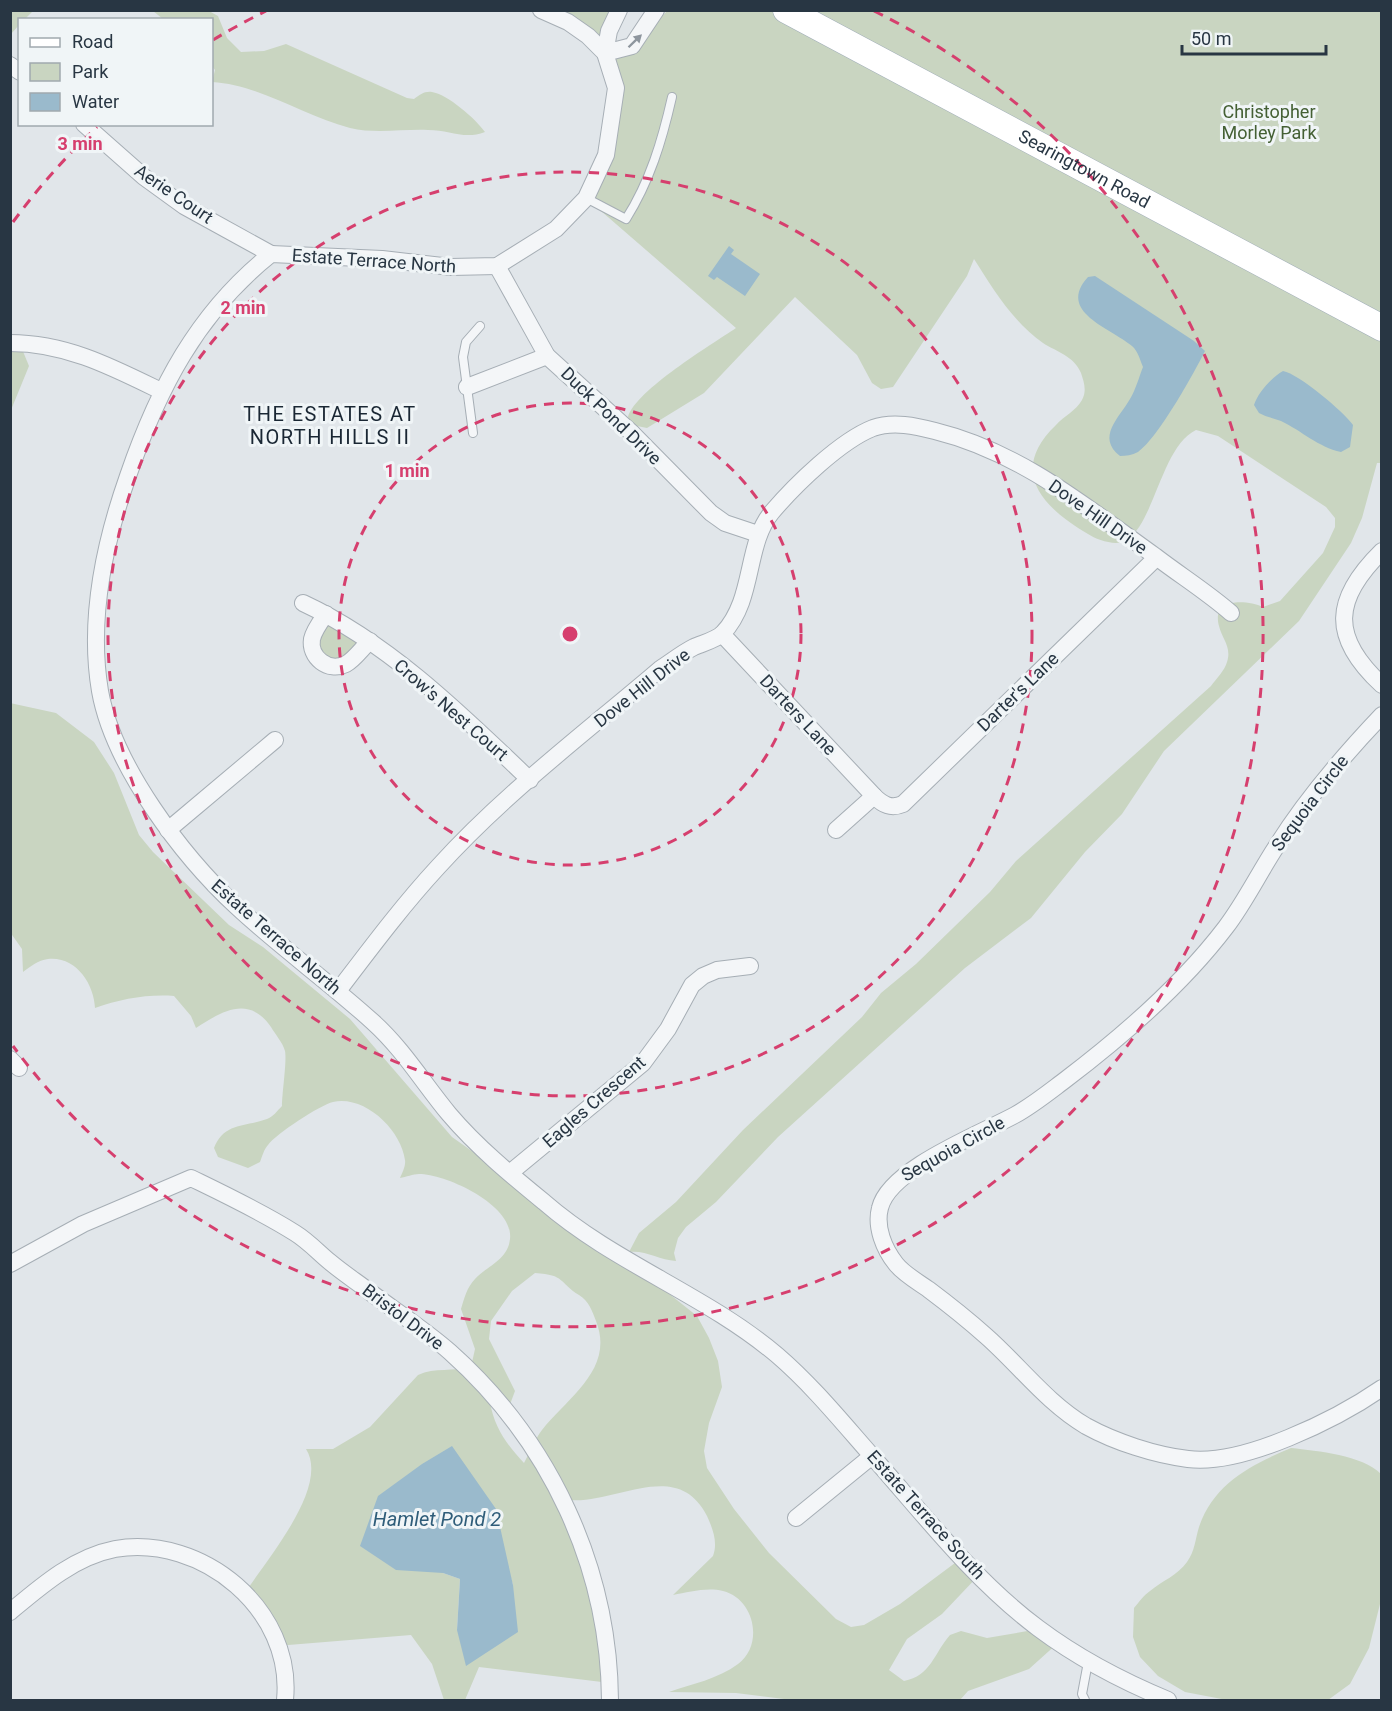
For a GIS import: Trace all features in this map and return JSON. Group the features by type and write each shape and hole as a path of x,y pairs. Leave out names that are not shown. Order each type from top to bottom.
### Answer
{"main road":[{"name":"Searingtown Road","path":"786,10 1382,328"}],"street":[{"path":"497,266 556,229 586,198 606,155 616,88 604,53 588,36 568,22 541,10"},
{"path":"604,53 609,31 619,10"},
{"path":"604,53 632,46 656,10"},
{"name":"Aerie Court","path":"86,126 144,177 184,206 271,254"},
{"name":"Estate Terrace North","path":"497,266 451,267 382,259 271,254 230,289 213,310 161,391 117,509 100,585 95,643 99,688 106,718 144,794 168,830 195,864 237,907 386,1034 450,1116 480,1147 573,1224 704,1305"},
{"name":"Duck Pond Drive","path":"497,266 547,356 633,434 711,513 725,523 758,534"},
{"path":"10,343 28,343 77,352 161,391"},
{"path":"467,387 547,356"},
{"name":"Dove Hill Drive","path":"338,992 384,931 438,866 481,823 660,669 692,648 722,634 740,605 748,584 758,534 772,512 840,448 874,428 909,424 965,438 1013,459 1100,514 1156,558 1200,586 1231,613"},
{"path":"1382,551 1361,571 1350,590 1344,620 1345,633 1354,655 1382,685"},
{"name":"Darter's Lane","path":"874,796 889,806 903,804 1156,558"},
{"name":"Crow's Nest Court","path":"303,603 370,641 478,731 530,780"},
{"path":"326,614 311,641 312,649 320,662 341,666 348,663 370,641"},
{"name":"Darters Lane","path":"722,634 874,796"},
{"name":"Sequoia Circle","path":"1382,715 1342,757 1311,796 1227,925 1198,961 1132,1025 1066,1079 1020,1112 924,1162 895,1181 886,1192 880,1207 878,1225 885,1247 898,1266 989,1338 1062,1410 1086,1426 1150,1450 1190,1460 1214,1459 1252,1451 1356,1406 1382,1388"},
{"path":"168,830 275,740"},
{"path":"836,830 874,796"},
{"name":"Eagles Crescent","path":"511,1172 643,1063 668,1029 692,985 703,976 717,970 750,966"},
{"name":"Bristol Drive","path":"10,1264 83,1224 191,1178 258,1210 298,1234 330,1262 449,1352 493,1394 531,1444 569,1511 596,1586 604,1623 610,1701"},
{"name":"Estate Terrace South","path":"704,1305 777,1355 814,1390 1007,1602 1039,1629 1088,1662 1168,1701"},
{"path":"796,1518 873,1456"},
{"path":"10,1612 42,1585 81,1560 116,1549 153,1549 184,1555 210,1566 236,1583 271,1630 283,1668 285,1701"}],"lane":[{"path":"586,198 626,219 644,190 672,97"},
{"path":"473,433 463,357 465,342 480,326"},
{"path":"1085,1701 1082,1694 1088,1662"}],"green space":[{"path":"11,10 33,11 26,18 18,18 18,26 11,34"},
{"path":"153,11 209,11 218,16 227,38 241,52 264,51 286,44 407,98 414,99 427,92 445,97 461,108 485,132 464,135 436,130 359,130 333,123 248,89 213,82 215,70 213,67 213,18 162,18"},
{"name":"Christopher Morley Park","path":"543,11 620,11 605,52 648,32 667,11 1381,11 1381,463 1377,463 1362,518 1351,543 1299,621 1164,751 1122,814 1085,852 1031,918 965,968 778,1137 716,1202 686,1227 678,1238 674,1253 676,1261 641,1252 629,1252 639,1233 676,1202 743,1130 862,1017 881,993 916,964 990,892 1016,861 1211,686 1224,668 1228,657 1227,647 1219,626 1220,610 1232,603 1248,603 1263,607 1280,601 1323,553 1335,527 1335,518 1326,507 1218,436 1196,430 1184,439 1175,451 1145,517 1127,540 1113,543 1102,540 1071,523 1045,500 1037,487 1033,473 1034,458 1042,442 1084,397 1085,390 1081,373 1070,358 1043,343 1022,325 1004,304 974,259 967,276 893,387 881,389 872,383 857,355 795,297 704,393 647,428 632,425 628,417 645,394 659,381 736,328 586,198 606,155 610,63"},
{"path":"11,345 22,349 29,366 11,410"},
{"path":"326,617 365,642 348,660 321,660 315,635"},
{"path":"10,703 56,713 94,742 114,773 139,835 153,852 229,925 263,947 350,1019 452,1137 633,1265 697,1316 718,1361 722,1387 709,1423 704,1451 707,1468 734,1509 769,1553 836,1619 851,1627 864,1625 900,1604 963,1557 979,1575 942,1614 907,1639 889,1670 904,1681 913,1678 926,1669 950,1635 961,1631 987,1638 1039,1629 1059,1642 1029,1669 968,1691 960,1700 792,1700 736,1693 669,1692 713,1677 738,1664 746,1656 753,1635 749,1613 734,1596 723,1591 711,1590 673,1595 713,1556 715,1541 707,1516 694,1499 679,1489 662,1486 587,1500 568,1500 610,1683 479,1667 465,1700 444,1700 432,1664 411,1635 276,1646 245,1593 280,1543 303,1503 310,1483 311,1465 306,1449 333,1449 370,1427 418,1375 431,1371 471,1367 475,1349 461,1309 472,1282 505,1252 510,1239 508,1226 501,1214 490,1203 461,1186 431,1175 417,1174 400,1178 405,1160 397,1137 380,1117 369,1109 345,1101 327,1104 289,1127 265,1149 260,1162 248,1168 218,1157 214,1148 224,1134 236,1127 269,1118 282,1106 285,1051 263,1017 254,1011 235,1009 216,1016 196,1028 191,1016 174,996 134,998 95,1008 87,981 82,973 67,962 48,959 34,964 23,972 22,949 10,932","holes":["535,1273 557,1277 582,1297 595,1317 600,1338 599,1354 594,1368 576,1394 542,1430 524,1463 502,1435 492,1411 490,1402 509,1407 515,1391 489,1339 491,1321 512,1291","503,1550 513,1585 457,1630 460,1579 443,1573"]},
{"path":"1291,1448 1351,1458 1363,1462 1381,1474 1381,1600 1369,1648 1350,1684 1328,1700 1227,1700 1185,1692 1158,1676 1140,1657 1133,1637 1134,1608 1148,1593 1183,1567 1190,1558 1206,1512 1224,1487 1248,1469"}],"water":[{"path":"729,246 734,250 731,254 760,274 745,296 717,277 714,280 708,276"},
{"path":"1095,276 1194,341 1205,351 1184,390 1155,434 1138,452 1129,455 1120,456 1113,449 1110,435 1116,420 1132,395 1143,367 1132,346 1090,318 1082,309 1078,300 1080,289 1088,277"},
{"path":"1283,371 1310,386 1348,419 1353,425 1350,447 1341,452 1333,450 1281,421 1259,413 1254,405 1259,396"},
{"name":"Hamlet Pond 2","path":"452,1446 496,1509 513,1585 518,1632 466,1666 457,1630 460,1579 443,1573 396,1570 360,1546 378,1496 422,1464"}],"district":[{"name":"THE ESTATES AT NORTH HILLS II","path":"330,426"}]}
